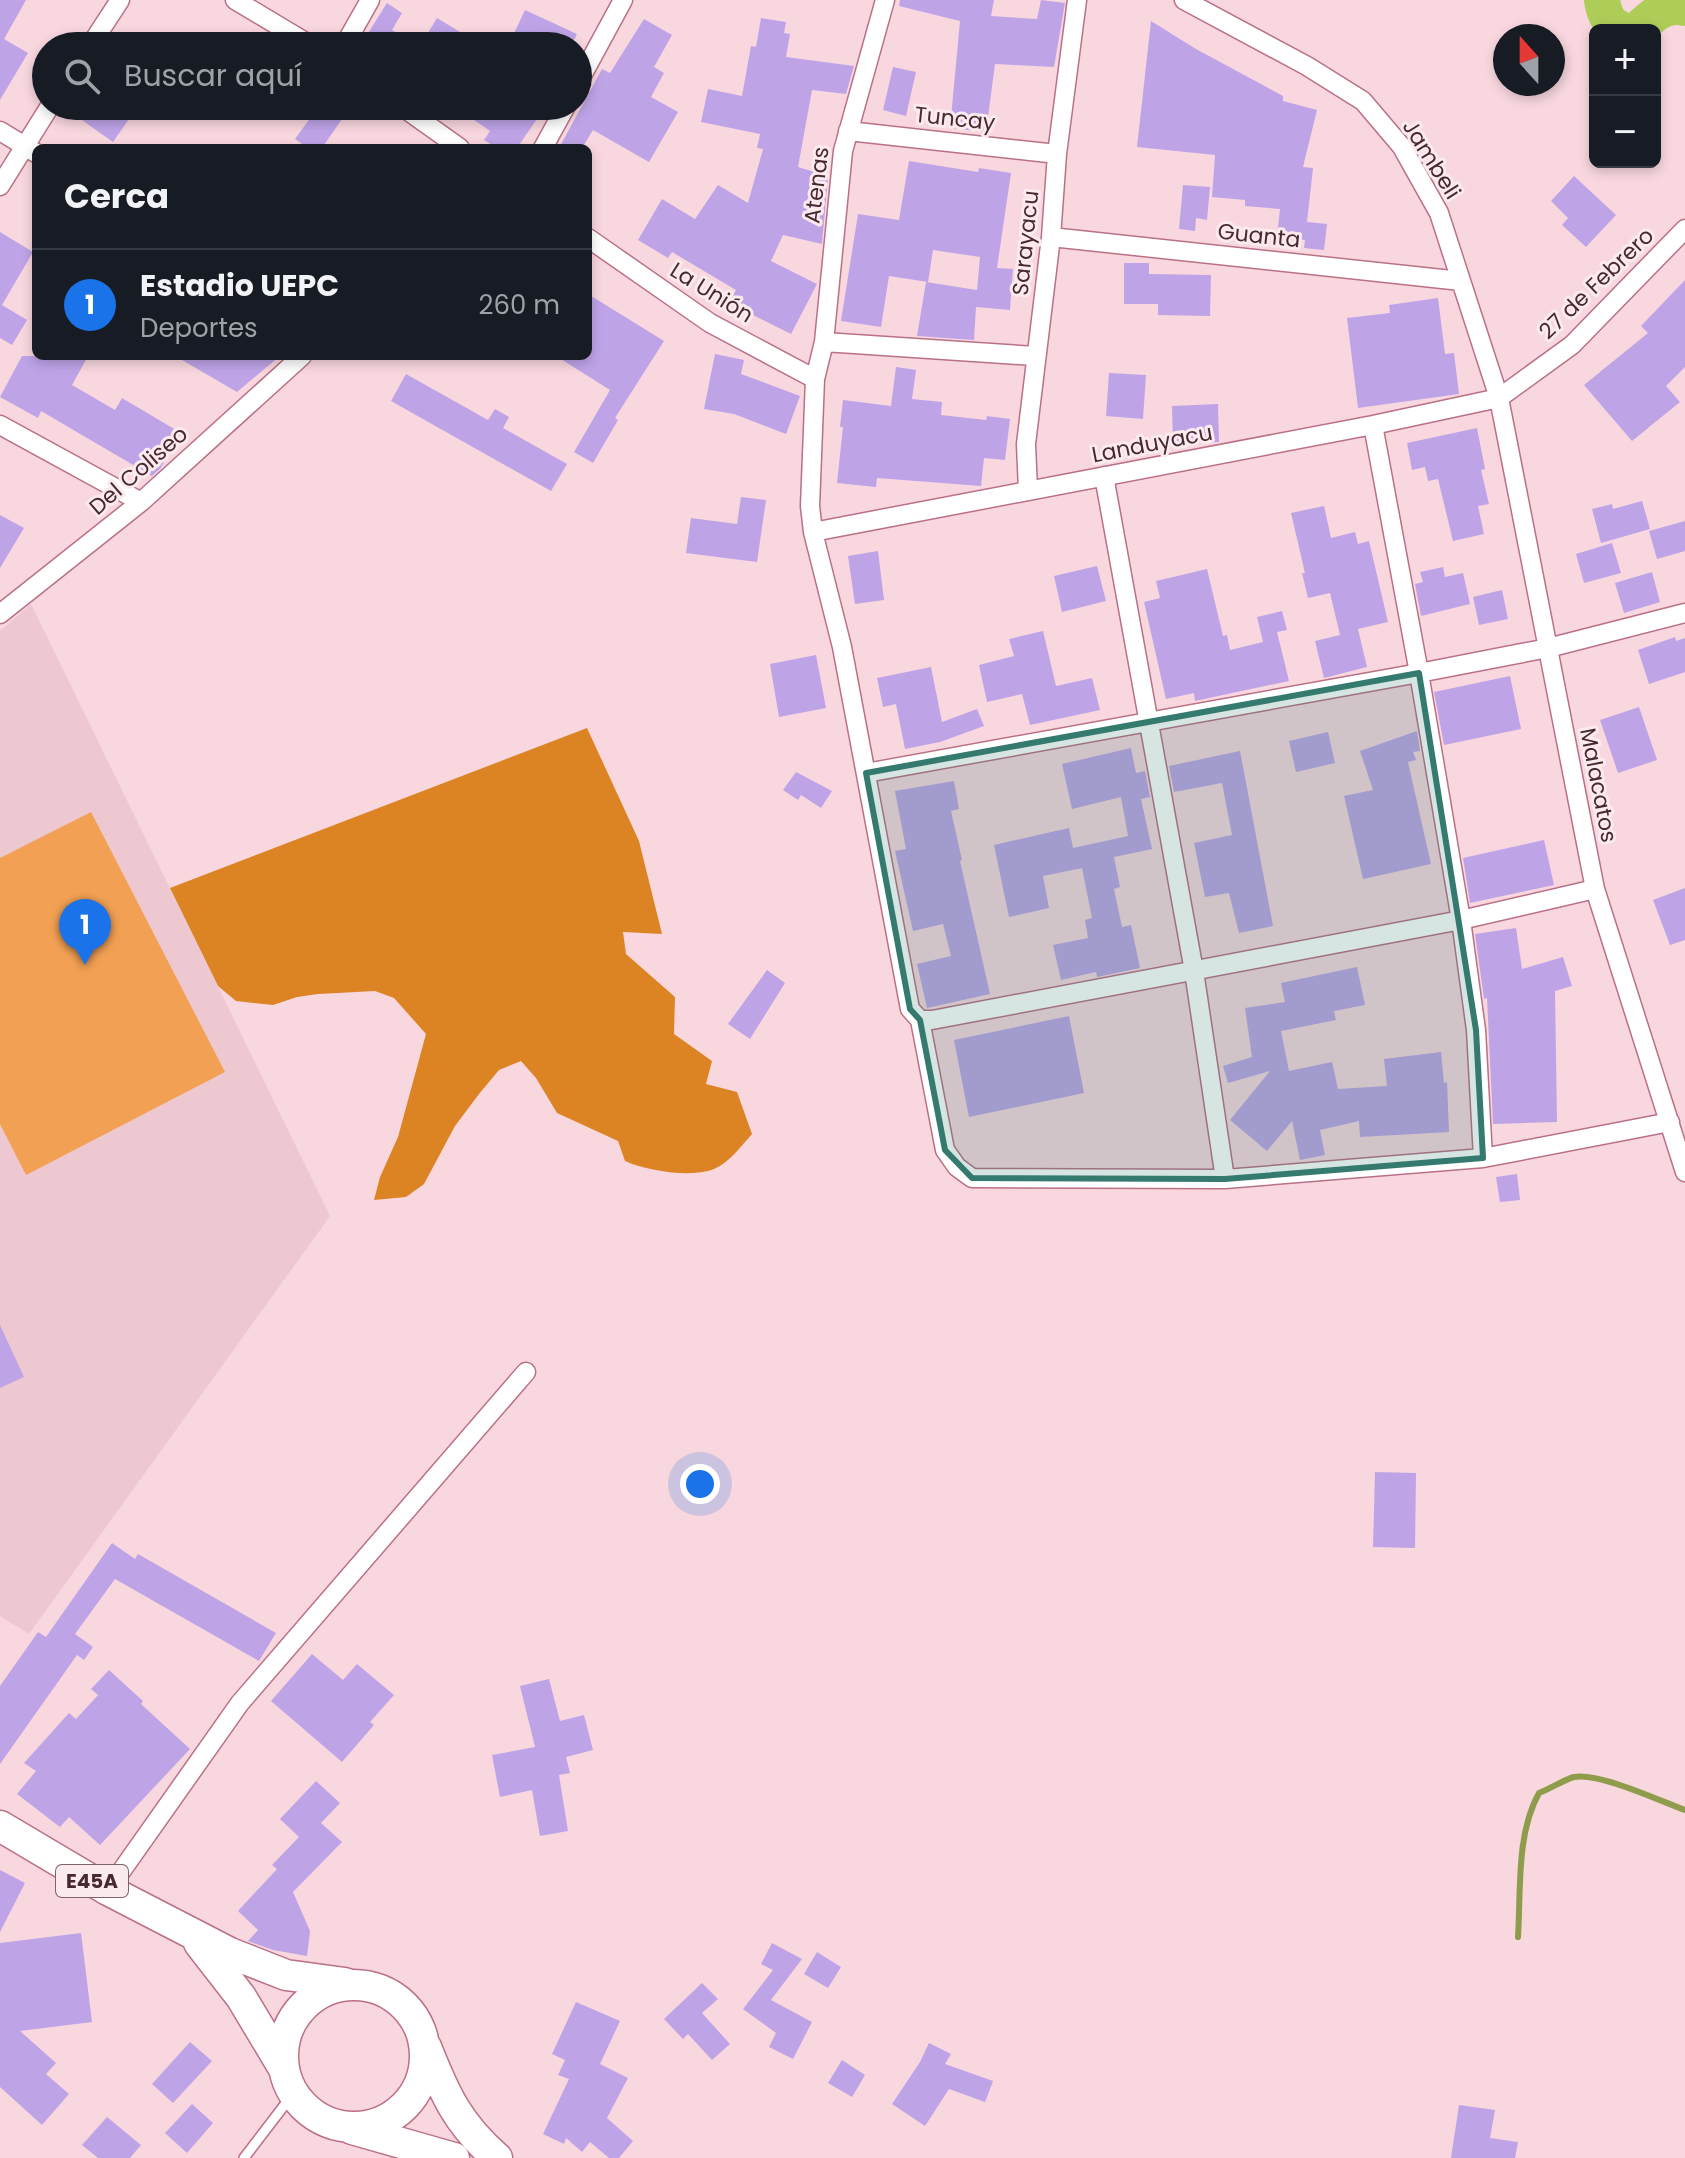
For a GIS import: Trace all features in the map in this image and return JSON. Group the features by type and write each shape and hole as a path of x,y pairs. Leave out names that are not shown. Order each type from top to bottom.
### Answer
{"highway":[{"name":"E45A","path":"0,1826 108,1890 230,1953 286,1975 351,1984"},
{"name":"E45A","path":"187,1930 222,1969 288,2081"},
{"path":"454,2158 314,2115 288,2081 285,2037 299,2011 322,1992 351,1984 380,1989 405,2005 422,2030 446,2098 475,2139 497,2158"},
{"path":"342,2126 372,2125 399,2111 410,2101 424,2075 425,2045"}],"street":[{"path":"99,32 120,0"},
{"path":"235,0 289,32"},
{"path":"352,32 370,0"},
{"path":"592,57 623,0"},
{"name":"Atenas","path":"885,0 843,151 824,342 815,379 810,506 813,532 842,647 910,1009 920,1020 945,1150 957,1167 972,1178 1225,1179 1483,1158 1670,1122"},
{"name":"Sarayacu","path":"1028,491 1026,444 1077,0"},
{"name":"Jambeli","path":"1184,0 1307,66 1363,101 1402,147 1439,213 1499,398"},
{"path":"33,144 44,120"},
{"path":"421,120 454,144"},
{"path":"545,144 558,120"},
{"path":"0,131 30,150 0,186"},
{"name":"Tuncay","path":"848,131 1057,154"},
{"name":"27 de Febrero","path":"1499,398 1572,345 1685,229"},
{"name":"Guanta","path":"1051,237 1461,281"},
{"name":"La Unión","path":"592,241 710,323 815,379"},
{"path":"824,342 1035,356"},
{"name":"Del Coliseo","path":"0,614 141,502 298,360"},
{"name":"Landuyacu","path":"813,532 1499,398"},
{"name":"Malacatos","path":"1499,398 1595,889 1685,1172"},
{"path":"0,425 141,502"},
{"path":"1373,425 1461,920 1476,1030 1483,1158"},
{"path":"1104,476 1194,971 1225,1179"},
{"path":"866,773 1548,648 1685,613"},
{"path":"920,1020 1461,920 1595,889"},
{"path":"108,1890 240,1703 526,1372"}],"lane":[{"path":"244,2158 288,2081"}],"highlighted area":[{"path":"1419,673 1476,1030 1483,1158 1225,1179 972,1178 945,1150 920,1020 910,1009 866,773"}],"shaded area":[{"path":"31,604 330,1216 29,1634 0,1616 0,631"},
{"path":"587,728 639,841 662,934 623,932 626,954 675,997 674,1034 712,1061 706,1084 737,1092 752,1134 725,1163 704,1172 669,1172 634,1165 625,1161 618,1141 557,1113 536,1078 521,1061 499,1070 479,1094 455,1126 424,1184 406,1197 374,1200 380,1177 398,1137 426,1034 394,998 375,991 318,994 273,1005 236,1001 218,986 170,888"},
{"path":"91,812 225,1072 26,1175 0,1124 0,858"}],"building":[{"path":"0,0 26,0 4,39 28,53 0,100"},
{"path":"900,0 994,0 991,16 1037,19 1041,0 1065,3 1054,67 995,64 986,132 950,128 960,21 899,6"},
{"path":"387,3 402,13 392,30 395,32 369,32"},
{"path":"525,10 573,32 515,32"},
{"path":"437,18 460,32 428,32"},
{"path":"761,18 786,22 784,33 790,34 786,57 854,66 846,94 812,90 798,167 828,176 822,244 783,235 771,261 817,284 791,334 729,303 736,290 672,252 668,258 638,240 662,199 695,219 718,185 748,203 763,149 757,148 760,134 701,122 708,89 742,96 751,46 756,47"},
{"path":"644,19 672,35 654,67 664,73 651,97 678,112 649,162 593,130 584,144 561,144 574,120 592,120 592,87 602,69 610,73"},
{"path":"1151,21 1283,96 1283,101 1317,110 1303,167 1313,168 1307,222 1327,224 1324,250 1304,248 1305,240 1277,237 1280,209 1245,206 1245,200 1212,197 1215,155 1137,147"},
{"path":"893,67 916,72 906,116 883,110"},
{"path":"82,120 128,120 113,142"},
{"path":"309,120 341,120 325,144 302,144 295,139"},
{"path":"474,120 536,120 520,144 490,144 484,140 490,131"},
{"path":"909,161 978,172 979,168 1011,173 997,268 1013,269 1010,310 976,307 974,340 917,336 926,282 977,290 980,257 933,250 928,282 889,276 881,327 841,321 858,214 899,220"},
{"path":"1574,176 1616,215 1586,247 1562,225 1568,218 1551,201"},
{"path":"1183,185 1210,187 1207,220 1196,218 1195,231 1179,229"},
{"path":"0,232 32,254 2,305 27,320 12,345 0,338"},
{"path":"1124,263 1149,263 1149,274 1211,275 1210,316 1158,315 1158,304 1124,304"},
{"path":"1685,280 1685,367 1666,386 1680,402 1632,441 1584,385 1648,333 1641,326"},
{"path":"592,296 664,341 615,418 618,420 593,463 574,452 610,390 562,360 592,360"},
{"path":"1438,298 1445,354 1454,353 1459,394 1358,408 1347,318 1390,313 1389,305"},
{"path":"715,354 744,360 741,374 800,396 786,434 734,414 704,409"},
{"path":"22,356 32,356 32,360 86,360 72,385 115,410 122,398 181,433 160,469 152,476 41,411 38,418 0,397"},
{"path":"182,360 275,360 237,392"},
{"path":"896,367 916,370 912,399 942,402 941,415 1010,419 1005,460 984,458 981,486 877,478 876,487 837,483 843,400 891,406"},
{"path":"1109,373 1146,375 1143,419 1106,416"},
{"path":"406,374 488,420 495,409 509,417 503,428 567,464 551,491 391,401"},
{"path":"1218,404 1219,442 1173,444 1172,406"},
{"path":"1477,428 1485,469 1481,470 1489,504 1478,506 1484,534 1453,541 1438,479 1428,481 1425,467 1412,470 1407,443"},
{"path":"741,497 766,500 757,562 686,553 691,518 737,524"},
{"path":"1642,501 1650,529 1601,543 1592,509 1612,504 1613,509"},
{"path":"1324,506 1331,538 1355,532 1358,544 1369,541 1388,622 1358,629 1367,667 1324,678 1315,641 1340,635 1330,593 1308,598 1291,513"},
{"path":"0,515 24,528 0,568"},
{"path":"1685,521 1685,551 1657,559 1649,531"},
{"path":"1612,543 1621,573 1584,583 1576,554"},
{"path":"878,551 884,600 855,604 848,556"},
{"path":"1097,566 1106,601 1062,612 1054,576"},
{"path":"1443,567 1445,577 1463,573 1470,604 1421,616 1415,584 1423,582 1420,572"},
{"path":"1207,569 1223,636 1227,635 1230,650 1263,642 1257,617 1282,611 1287,630 1277,632 1289,681 1195,701 1194,693 1166,699 1144,602 1160,598 1156,581"},
{"path":"1652,572 1660,602 1624,613 1615,583"},
{"path":"1502,590 1508,619 1479,625 1473,597"},
{"path":"1043,631 1056,686 1092,678 1100,710 1030,725 1022,694 987,702 979,665 1014,656 1009,639"},
{"path":"1675,637 1676,641 1685,638 1685,672 1649,684 1638,650"},
{"path":"816,655 826,708 779,717 770,664"},
{"path":"931,667 942,722 977,709 984,726 940,742 905,749 896,704 883,707 877,678"},
{"path":"1510,676 1521,729 1444,745 1434,692"},
{"path":"1639,707 1657,760 1618,773 1600,720"},
{"path":"1417,731 1420,751 1413,752 1416,760 1408,762 1431,864 1363,879 1344,796 1373,790 1360,751"},
{"path":"1328,732 1335,763 1296,772 1289,741"},
{"path":"1131,748 1136,773 1145,771 1150,797 1141,799 1152,849 1114,857 1120,887 1114,889 1122,927 1131,925 1140,968 1097,977 1096,972 1061,980 1053,945 1088,938 1085,920 1092,918 1082,868 1043,876 1049,908 1009,917 994,845 1069,828 1073,848 1128,836 1121,797 1072,809 1062,764"},
{"path":"1240,751 1273,926 1239,933 1229,893 1205,897 1194,843 1232,835 1222,783 1174,792 1169,766"},
{"path":"796,772 832,791 821,808 801,795 798,800 783,790"},
{"path":"954,781 959,809 951,811 990,994 927,1008 917,964 951,956 943,924 913,931 895,851 906,849 895,791"},
{"path":"1544,840 1554,885 1470,903 1463,858"},
{"path":"1685,888 1685,940 1670,945 1653,900"},
{"path":"1516,928 1522,969 1563,957 1572,986 1555,991 1557,1122 1493,1124 1487,998 1484,999 1475,934"},
{"path":"1357,967 1365,1005 1334,1011 1336,1020 1281,1031 1289,1071 1332,1062 1338,1089 1387,1086 1384,1059 1441,1052 1444,1083 1447,1082 1449,1132 1360,1137 1359,1121 1320,1130 1325,1155 1300,1160 1292,1121 1267,1151 1230,1120 1270,1071 1228,1083 1223,1066 1252,1057 1245,1008 1285,1002 1281,983"},
{"path":"767,970 785,983 750,1039 728,1024"},
{"path":"1069,1016 1084,1093 969,1117 954,1040"},
{"path":"1517,1174 1520,1200 1500,1202 1496,1177"},
{"path":"0,1325 24,1377 0,1388"},
{"path":"1375,1472 1416,1473 1415,1548 1373,1547"},
{"path":"112,1543 135,1559 138,1554 276,1633 259,1661 115,1579 75,1634 93,1647 84,1660 77,1655 0,1764 0,1686 38,1632 46,1637"},
{"path":"312,1654 343,1680 357,1664 394,1695 370,1722 374,1725 342,1762 271,1701"},
{"path":"109,1670 190,1749 100,1845 69,1817 60,1827 17,1794 36,1771 24,1763 69,1713 76,1719 98,1695 91,1689"},
{"path":"549,1679 560,1721 584,1715 593,1750 566,1757 570,1773 559,1775 568,1831 540,1836 532,1790 500,1797 492,1755 535,1747 520,1686"},
{"path":"316,1781 340,1803 321,1823 342,1842 293,1892 310,1931 307,1956 273,1950 248,1941 258,1930 238,1911 277,1869 272,1865 299,1837 280,1819"},
{"path":"0,1870 25,1883 0,1932"},
{"path":"81,1933 92,2022 20,2031 56,2063 46,2074 69,2094 42,2125 0,2087 0,1943"},
{"path":"772,1943 802,1959 771,2000 812,2022 793,2059 769,2047 776,2033 743,2009 773,1970 761,1964"},
{"path":"817,1952 841,1967 828,1988 804,1974"},
{"path":"702,1983 718,1999 702,2013 730,2044 712,2060 688,2034 683,2039 664,2019"},
{"path":"576,2002 620,2021 600,2064 628,2078 607,2118 633,2141 619,2158 609,2158 590,2142 582,2152 566,2138 564,2144 543,2134 569,2079 558,2075 565,2060 552,2054"},
{"path":"190,2042 212,2061 173,2103 152,2084"},
{"path":"929,2043 951,2054 945,2064 993,2081 985,2102 949,2089 925,2126 892,2104"},
{"path":"842,2060 865,2075 852,2097 828,2083"},
{"path":"192,2104 213,2123 187,2153 165,2133"},
{"path":"1459,2105 1495,2110 1490,2138 1518,2142 1515,2158 1451,2158"},
{"path":"107,2117 141,2145 130,2158 98,2158 82,2145"}],"waterway":[{"path":"1602,0 1608,19 1613,24"},
{"path":"1644,24 1664,9 1685,8"},
{"path":"1518,1937 1523,1844 1526,1826 1539,1793 1570,1778 1585,1777 1614,1783 1685,1810"}],"place":[{"name":"Estadio UEPC","path":"85,965"}]}
